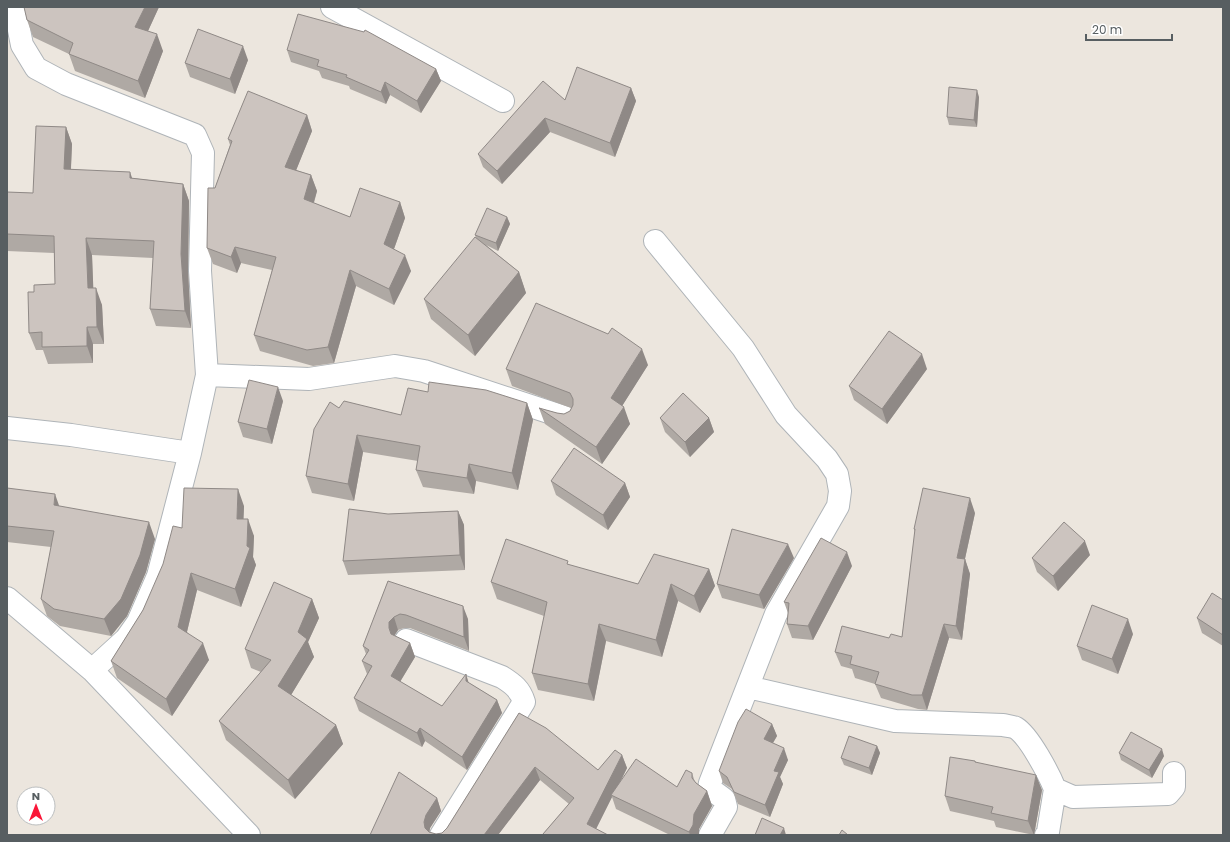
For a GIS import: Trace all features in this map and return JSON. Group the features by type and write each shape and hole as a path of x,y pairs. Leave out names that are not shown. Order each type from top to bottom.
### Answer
{"street":[{"path":"16,7 16,15 22,45 36,68 66,84 195,135 203,153 200,271 207,375 190,453 158,576 138,622 126,639 92,670"},
{"path":"332,7 503,101"},
{"path":"655,241 743,348 786,415 827,459 837,474 840,491 838,506 776,614 710,784 709,788 724,799 726,807 710,835"},
{"path":"207,375 309,378 395,366 424,371 567,418"},
{"path":"7,428 71,435 190,453"},
{"path":"7,598 92,670 249,835"},
{"path":"406,640 502,677 521,692 524,702 441,835"},
{"path":"748,687 895,720 1003,725 1015,727 1025,736 1049,774 1055,789 1048,832 1046,835"},
{"path":"1055,789 1073,797 1168,794 1174,787 1174,774"}],"building":[{"path":"24,7 145,7 135,27 157,34 138,81 69,54 73,43 27,20"},
{"path":"298,14 364,32 365,30 436,69 417,101 385,82 381,92 346,77 347,75 317,66 319,60 287,50"},
{"path":"198,29 243,46 230,79 185,63"},
{"path":"577,67 631,88 610,143 545,118 497,171 478,154 543,81 565,100"},
{"path":"949,87 977,90 974,120 947,117"},
{"path":"248,91 307,115 285,167 311,175 304,199 350,217 360,188 400,202 384,244 405,255 389,289 350,270 328,347 307,350 254,335 276,257 235,247 231,257 207,248 208,188 215,188 232,141 228,139"},
{"path":"36,126 66,127 64,169 130,172 130,178 183,184 181,254 185,311 150,309 154,241 86,238 88,288 96,288 97,327 87,327 87,346 42,347 42,332 29,333 28,292 34,292 34,285 55,284 54,236 7,234 7,192 33,193"},
{"path":"487,208 507,217 496,243 475,235"},
{"path":"475,237 519,272 468,335 424,299"},
{"path":"536,303 608,334 612,328 642,349 611,398 624,407 596,447 539,408 564,414 570,411 573,405 573,399 570,393 506,369"},
{"path":"889,331 922,354 882,409 849,386"},
{"path":"249,380 278,387 267,429 238,422"},
{"path":"429,382 486,390 527,403 512,473 469,464 467,478 416,470 420,446 357,435 348,484 306,476 314,429 330,402 339,408 344,401 401,415 408,388 428,392"},
{"path":"683,393 709,418 685,442 660,418"},
{"path":"574,448 625,483 603,515 551,481"},
{"path":"7,488 55,494 54,505 149,522 140,555 121,599 104,619 54,609 41,599 54,531 7,526"},
{"path":"184,488 238,489 237,519 248,519 247,546 250,548 235,589 191,573 178,627 203,643 166,699 111,661 143,610 163,564 173,526 182,528"},
{"path":"923,488 970,498 957,558 965,559 956,626 944,624 922,695 912,695 875,684 879,672 850,664 852,656 835,652 842,626 889,638 891,634 902,637 914,529"},
{"path":"349,509 388,514 458,511 460,555 343,561"},
{"path":"1064,522 1085,541 1053,576 1032,558"},
{"path":"732,529 788,544 759,595 717,584"},
{"path":"821,538 847,552 808,626 787,624 789,603 784,602"},
{"path":"506,539 568,561 567,564 638,584 654,554 709,569 694,596 671,584 656,640 599,624 588,684 532,673 547,602 491,582"},
{"path":"388,581 463,606 464,637 406,615 400,614 389,622 391,634 410,643 391,676 442,706 466,674 466,681 497,700 462,757 420,728 417,733 354,698 372,666 362,661 369,650 363,646"},
{"path":"274,582 312,599 298,632 307,639 278,686 336,725 288,780 219,721 271,660 245,649"},
{"path":"1212,593 1223,600 1223,635 1197,618"},
{"path":"1092,605 1128,619 1112,659 1077,646"},
{"path":"746,709 772,724 764,739 784,748 774,771 779,772 765,805 734,792 727,777 719,771 738,722"},
{"path":"519,713 546,728 598,770 615,750 622,755 587,824 608,835 543,834 574,798 535,767 484,835 370,835 399,772 437,798 426,815 424,822 425,828 429,832 436,834 442,833 447,828"},
{"path":"1131,732 1162,749 1149,770 1119,753"},
{"path":"849,736 877,746 869,768 841,758"},
{"path":"950,757 975,761 1036,775 1028,821 991,813 993,807 945,796"},
{"path":"636,759 677,787 686,770 692,773 692,778 696,783 707,791 694,814 693,825 689,832 611,795"},
{"path":"762,818 784,828 780,835 755,835"},
{"path":"842,830 848,835 839,835"}]}
